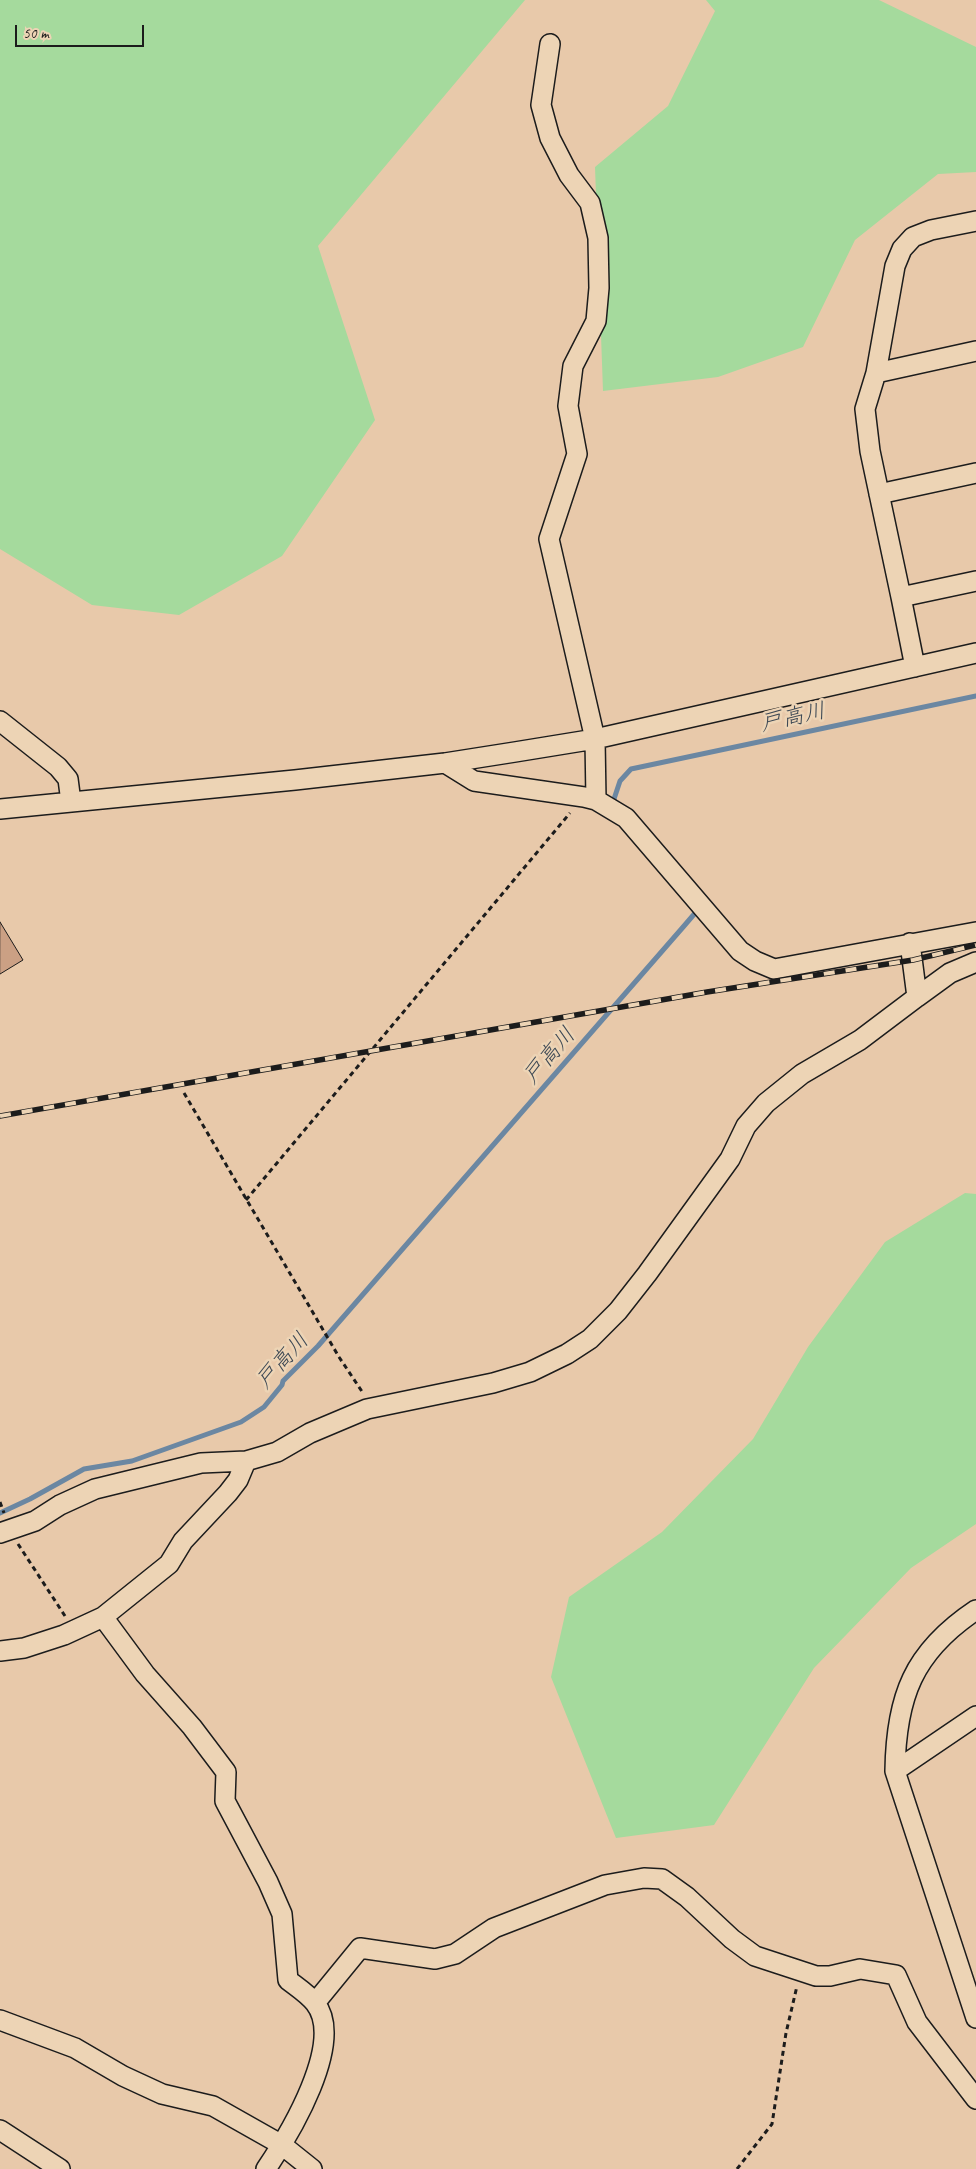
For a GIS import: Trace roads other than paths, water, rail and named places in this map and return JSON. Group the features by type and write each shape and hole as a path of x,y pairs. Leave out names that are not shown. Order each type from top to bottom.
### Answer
{"street":[{"path":"550,44 541,105 550,138 569,175 590,203 598,238 599,288 596,321 573,366 568,406 577,454 549,539 595,739 590,799"},
{"path":"915,667 879,494 864,409 876,373 895,266 902,249 913,237 931,230 976,221"},
{"path":"876,373 976,351"},
{"path":"879,494 976,473"},
{"path":"901,597 976,581"},
{"path":"0,809 445,763 595,739 976,653"},
{"path":"0,721 58,766 68,779 71,802"},
{"path":"445,763 474,781 590,799 626,818 740,950 755,961 774,969 976,932"},
{"path":"910,943 917,997"},
{"path":"4,1532 35,1521 60,1505 86,1493 125,1480 201,1463 246,1461 277,1452 310,1433 367,1409 493,1383 530,1372 567,1354 590,1339 618,1311 730,1159 746,1126 766,1103 802,1074 860,1040 950,973 976,962"},
{"path":"0,1651 24,1648 64,1634 74,1628 103,1617 169,1564 183,1541 238,1480 246,1461"},
{"path":"974,1616 935,1644 917,1666 901,1708 896,1737 895,1771 976,2018"},
{"path":"103,1617 145,1674 192,1727 226,1772 225,1801 268,1882 282,1914 288,1980 315,2003 324,2023 321,2052 314,2083 282,2145 266,2169"},
{"path":"895,1771 976,1716"},
{"path":"315,2003 360,1948 434,1959 455,1954 494,1928 605,1885 644,1878 662,1879 687,1897 732,1939 755,1956 800,1972 830,1976 860,1969 896,1975 917,2022 976,2099"},
{"path":"0,2020 75,2048 123,2076 162,2094 213,2106 282,2145 312,2169"},
{"path":"0,2130 60,2169"}],"waterway":[{"name":"戸高川","path":"612,805 620,781 631,769 976,696"},
{"name":"戸高川","path":"0,1513 30,1499 84,1469 132,1461 241,1422 264,1407 282,1385 283,1381 318,1346 684,926 696,912 694,909"}],"railway":[{"path":"0,1116 707,992 913,960 976,945"}]}
